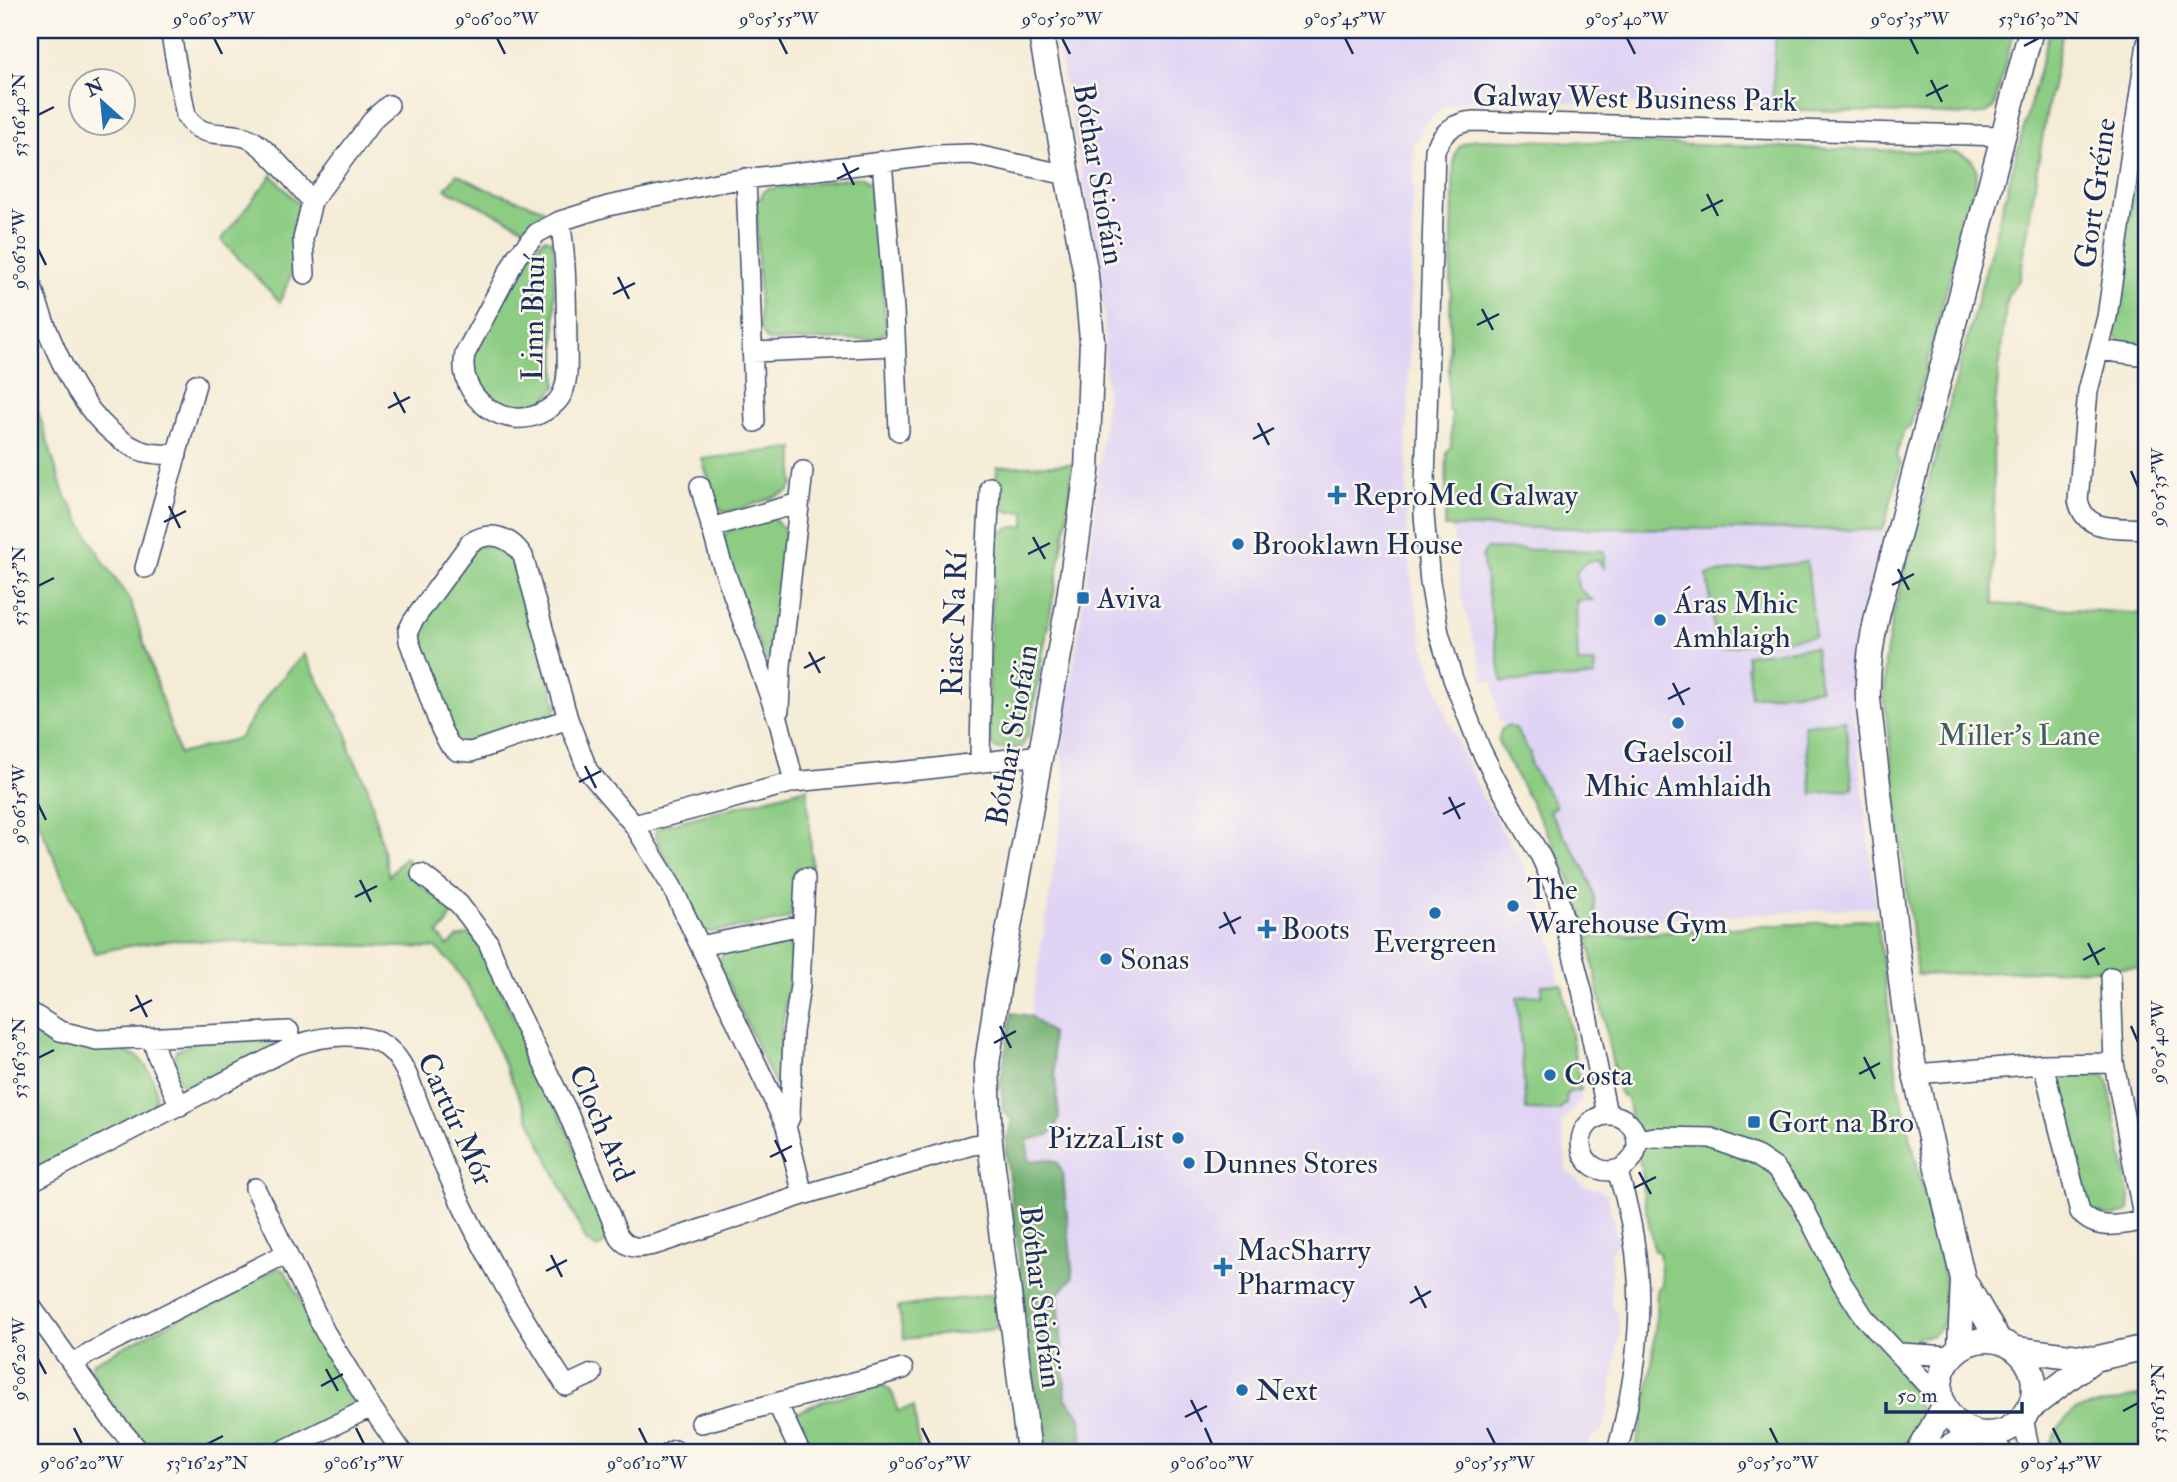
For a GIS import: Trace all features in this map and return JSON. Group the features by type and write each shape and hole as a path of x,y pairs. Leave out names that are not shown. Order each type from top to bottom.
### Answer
{"street":[{"path":"170,30 186,116 193,127 203,132 249,138 263,149 312,201"},
{"name":"Bóthar Stiofáin","path":"1029,1452 989,1143 989,1039 1070,591 1087,471 1092,340 1090,309 1040,30"},
{"path":"1919,1452 1942,1404 1940,1380 1944,1367 1955,1352 1963,1279 1915,1074 1902,992 1868,699 1868,665 1878,611 2031,30"},
{"name":"Gort Gréine","path":"2147,43 2107,317 2087,401 2078,495 2080,510 2092,524 2147,529"},
{"path":"305,274 303,239 312,201 375,117 389,105"},
{"name":"Galway West Business Park","path":"1607,1114 1582,990 1557,893 1541,857 1480,748 1439,634 1430,582 1424,515 1435,150 1440,138 1450,128 1462,122 1474,121 2004,136"},
{"name":"Linn Bhuí","path":"561,220 567,343 563,394 551,407 532,417 505,417 487,409 474,393 464,371 465,354 517,256 537,233 561,220 608,206 746,178 938,155 971,154 1067,175"},
{"path":"882,161 899,431"},
{"path":"746,178 755,422"},
{"path":"30,280 42,320 74,385 99,421 121,440 142,452 177,455"},
{"path":"752,352 895,346"},
{"path":"2099,350 2147,356"},
{"path":"145,568 196,384"},
{"path":"779,722 780,666 803,471"},
{"path":"700,486 711,528 779,722 794,782"},
{"name":"Riasc Na Rí","path":"980,762 982,641 990,487"},
{"path":"711,528 799,503"},
{"path":"568,719 471,752 457,751 443,736 409,641 408,631 412,621 470,543 475,540 486,536 503,537 514,543 523,556 568,719 588,771 634,825 677,898 786,1126 803,1195"},
{"path":"634,825 794,782 1040,755"},
{"name":"Cloch Ard","path":"421,874 459,904 488,942 513,1003 567,1111 618,1235 627,1245 639,1249 803,1195 968,1146 989,1143"},
{"path":"786,1126 790,1117 793,1032 800,986 805,878"},
{"path":"700,946 802,925"},
{"path":"2043,1064 2080,1212 2087,1220 2101,1225 2146,1220 2114,1063 2111,977"},
{"path":"30,1012 52,1028 78,1036 109,1040 289,1031"},
{"name":"Cartúr Mór","path":"30,1182 308,1041 334,1037 373,1040 388,1048 401,1065 481,1244 566,1386 593,1374"},
{"path":"152,1038 180,1105"},
{"path":"1915,1074 2043,1064 2114,1063"},
{"path":"1607,1114 1627,1121 1637,1140 1634,1155 1624,1166 1608,1171 1591,1165 1581,1149 1581,1140 1587,1125 1593,1119 1607,1114"},
{"path":"1637,1140 1654,1137 1712,1138 1757,1156 1775,1168 1800,1200 1842,1283 1864,1317 1900,1353 1953,1420 1981,1434 2003,1452"},
{"path":"1617,1170 1637,1250 1639,1285 1639,1333 1634,1373 1617,1452"},
{"path":"255,1188 325,1332 402,1452"},
{"path":"73,1365 89,1353 285,1254"},
{"path":"1963,1279 2008,1345 2026,1359 2034,1376 2035,1393 2026,1413 2030,1452"},
{"path":"30,1305 111,1418 141,1452"},
{"path":"1900,1353 1955,1352 1984,1339 2094,1359 2147,1347"},
{"path":"1941,1452 1981,1434 2000,1433 2013,1427 2026,1413 2094,1359"},
{"path":"701,1423 903,1369"},
{"path":"777,1403 800,1452"},
{"path":"280,1452 371,1407"}],"shaded area":[{"path":"1055,30 2014,30 1994,107 1982,113 1475,100 1456,102 1440,110 1425,124 1414,146 1406,506 1410,572 1424,646 1447,718 1482,796 1521,861 1548,920 1582,1100 1561,1124 1567,1170 1583,1185 1607,1195 1618,1241 1611,1253 1611,1303 1618,1316 1620,1334 1605,1426 1590,1439 1586,1452 1083,1452 1081,1417 1066,1399 1058,1294 1073,1277 1029,1161 1027,1140 1048,1136 1051,1033 1030,1016 1067,788 1061,750 1092,543 1106,396 1104,308 1092,226"},
{"path":"1477,139 1950,152 1962,153 1976,166 1977,175 1910,426 1904,429 1896,457 1901,464 1854,645 1852,696 1876,907 1596,923 1588,895 1499,719 1493,682 1485,681 1462,599 1452,527 1445,527 1447,452 1451,447 1452,414 1448,409 1454,159 1455,151 1463,142"}],"green space":[{"path":"1776,30 2014,30 1994,107 1988,112 1975,115 1772,109"},
{"name":"Miller's Lane","path":"2050,30 2063,30 2045,121 2020,279 2007,296 1993,425 1994,604 2147,614 2147,967 1917,975 1884,697 1885,661 1893,615"},
{"path":"2147,99 2147,346 2120,342 2112,331"},
{"path":"1477,139 1950,152 1965,155 1972,161 1977,175 1910,426 1904,429 1896,457 1901,464 1883,530 1445,527 1447,452 1451,447 1452,414 1448,409 1454,159 1462,145"},
{"path":"457,174 486,189 546,210 549,215 527,229 445,189"},
{"path":"272,175 302,208 294,267 280,302 221,240"},
{"path":"860,177 867,183 875,183 886,331 876,339 768,341 760,330 756,199 761,198 768,189"},
{"path":"545,238 552,241 554,250 556,387 544,400 530,407 501,405 488,398 479,387 473,374 473,358 518,269"},
{"path":"30,346 38,411 63,491 103,561 131,602 179,754 239,738 270,691 304,654 347,734 350,751 368,787 389,876 405,857 417,882 450,909 451,916 438,934 448,946 458,937 468,934 476,938 569,1134 610,1242 596,1248 586,1241 469,988 452,964 436,948 172,940 95,953 30,802"},
{"path":"794,448 793,485 788,492 738,510 725,512 717,506 702,459"},
{"path":"1073,464 1067,520 1028,736 1021,748 996,749 991,743 989,721 990,628 996,538 1012,527 1025,526 1025,512 1007,511 999,504 996,492 997,467"},
{"path":"772,517 784,529 787,537 775,668 768,667 724,551 724,537 728,531"},
{"path":"499,544 517,560 557,707 550,716 468,744 458,743 450,735 417,641 417,628 476,547"},
{"path":"1486,549 1604,551 1604,568 1598,561 1591,561 1582,565 1576,574 1578,588 1593,600 1576,601 1578,663 1595,663 1594,677 1502,682 1482,557"},
{"path":"1807,562 1815,636 1716,648 1707,574"},
{"path":"1815,647 1820,689 1751,697 1746,655"},
{"path":"1845,720 1853,789 1812,794 1804,725"},
{"path":"1507,726 1515,728 1530,753 1531,766 1556,806 1549,811 1584,867 1594,894 1596,923 1585,924 1558,853 1498,741 1501,730"},
{"path":"807,788 812,867 796,868 793,911 790,917 711,932 702,930 655,832 659,827"},
{"path":"1877,919 1898,1085 1943,1273 1946,1299 1943,1323 1931,1336 1917,1337 1900,1376 1919,1405 1918,1428 1899,1452 1634,1452 1651,1371 1657,1288 1662,1286 1659,1252 1654,1251 1627,1099 1619,1093 1616,1082 1588,937"},
{"path":"779,937 791,947 791,967 781,1035 782,1084 776,1086 718,962 736,946"},
{"path":"1562,984 1581,1090 1567,1093 1566,1103 1559,1111 1526,1110 1517,997 1542,995 1542,985"},
{"path":"1012,1013 1030,1016 1051,1033 1059,1117 1051,1133 1027,1140 1029,1161 1049,1159 1058,1163 1063,1176 1073,1277 1058,1295 1066,1399 1081,1417 1083,1452 1042,1452 1005,1146 1012,1120 1003,1111 1001,1079"},
{"path":"30,1023 52,1036 75,1044 99,1048 126,1048 126,1053 137,1056 149,1072 155,1085 153,1105 157,1110 30,1173"},
{"path":"195,1042 285,1042 186,1093 171,1066 176,1051"},
{"path":"2064,1072 2099,1074 2105,1076 2108,1081 2130,1195 2129,1211 2124,1214 2109,1216 2088,1210 2056,1077"},
{"path":"278,1268 285,1271 354,1395 353,1406 346,1413 270,1452 150,1452 97,1384 92,1363"},
{"path":"993,1294 997,1329 904,1339 898,1307"},
{"path":"883,1385 892,1393 897,1411 914,1407 920,1452 810,1452 797,1428 796,1413 820,1402"},
{"path":"2147,1394 2147,1452 2045,1452 2060,1425 2075,1410"}],"place":[{"name":"ReproMed Galway","path":"1337,495"},
{"name":"Brooklawn House","path":"1238,544"},
{"name":"Aviva","path":"1083,598"},
{"name":"Áras Mhic Amhlaigh","path":"1660,620"},
{"name":"Gaelscoil Mhic Amhlaidh","path":"1678,723"},
{"name":"The Warehouse Gym","path":"1513,906"},
{"name":"Evergreen","path":"1435,913"},
{"name":"Boots","path":"1267,929"},
{"name":"Sonas","path":"1106,959"},
{"name":"Costa","path":"1550,1075"},
{"name":"Gort na Bro","path":"1754,1122"},
{"name":"PizzaList","path":"1178,1138"},
{"name":"Dunnes Stores","path":"1189,1163"},
{"name":"MacSharry Pharmacy","path":"1223,1267"},
{"name":"Next","path":"1242,1390"}]}
